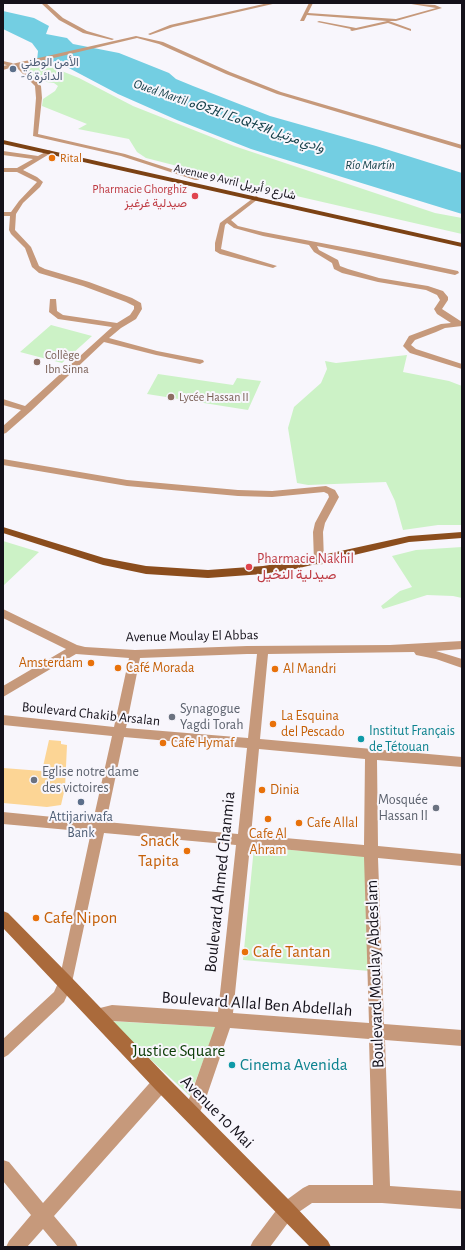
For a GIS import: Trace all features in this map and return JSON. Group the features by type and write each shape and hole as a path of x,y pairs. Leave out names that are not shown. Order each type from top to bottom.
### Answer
{"highway":[{"name":"Avenue 9 Avril شارع 9 أبريل","path":"3,136 410,226"},
{"name":"Avenue 9 Avril شارع 9 أبريل","path":"3,142 462,245"}],"main road":[{"path":"3,530 103,561 146,570 208,574 263,570 319,560 409,539 462,535"},
{"name":"Avenue 10 Mai","path":"3,918 66,982 161,1083 322,1247"}],"street":[{"path":"43,3 61,19 73,26 108,41 128,33 129,36 161,43 219,70 279,93 462,147"},
{"path":"3,67 108,41 137,37 148,32 172,26 275,3"},
{"path":"311,3 302,21 354,29 437,10 440,7 407,3"},
{"path":"306,14 396,20"},
{"path":"354,29 359,18"},
{"path":"388,22 409,30"},
{"path":"148,32 161,43"},
{"path":"3,62 18,67 38,86 39,98 34,133 35,135 123,155 196,179"},
{"path":"18,170 49,152"},
{"path":"3,153 38,158"},
{"path":"3,170 18,170 40,182 38,186 21,202 13,215 4,224"},
{"path":"256,198 222,224 217,250 273,266"},
{"path":"3,214 13,215"},
{"path":"3,430 28,409 103,339 118,326 137,313 138,305 130,300 86,284 42,271 36,267 28,247 14,234 12,230 13,215"},
{"path":"227,220 236,227 246,230 455,273"},
{"path":"312,244 316,251 335,262 337,266 345,271 378,280 428,288 440,293 444,297 444,300 438,309 440,312 460,324"},
{"path":"53,301 53,312 61,317 118,326"},
{"path":"460,324 433,330 412,338 407,346 413,351 462,368"},
{"path":"103,339 200,362"},
{"path":"3,402 28,409"},
{"path":"3,462 126,482 238,493 260,494 326,489 332,492 334,497 320,523 318,532 319,560"},
{"name":"Avenue Moulay El Abbas","path":"3,613 75,649 135,654 390,648"},
{"path":"390,648 462,645"},
{"path":"390,648 437,655 462,664"},
{"path":"3,692 75,649"},
{"name":"Boulevard Ahmed Ghanmia","path":"191,1112 199,1095 225,1020 263,650"},
{"path":"3,1050 59,997 66,982 135,654"},
{"name":"Boulevard Chakib Arsalan","path":"3,720 119,732 462,762"},
{"name":"Boulevard Moulay Abdeslam","path":"371,754 371,852 382,1194"},
{"path":"3,818 462,860"},
{"name":"Boulevard Allal Ben Abdellah","path":"96,1015 112,1013 225,1020 462,1038"},
{"path":"15,1247 161,1083"},
{"path":"3,1168 69,1247"},
{"path":"259,1247 287,1210 309,1194 382,1194 462,1200"}],"green space":[{"path":"37,61 79,78 133,106 234,146 435,213 462,218 462,234 279,192 146,158 137,152 129,139 78,129 87,124 42,106 43,99 55,91 58,86 54,83 39,81 27,70 31,63"},
{"path":"51,325 92,336 62,363 20,352"},
{"path":"407,355 403,372 449,381 462,386 462,525 438,525 403,530 395,501 386,482 308,485 297,483 288,428 294,407 321,383 327,369 325,361 336,363"},
{"path":"158,374 233,385 237,378 261,381 248,410 147,394"},
{"path":"3,541 39,552 3,586"},
{"path":"462,547 462,598 453,596 427,595 383,609 381,606 400,591 412,587 392,556 416,550"},
{"path":"254,847 366,856 369,971 243,960"},
{"name":"Justice Square","path":"109,1021 216,1027 190,1096"}],"water":[{"name":"Río Martín","path":"3,11 34,18 49,26 46,34 67,38 73,44 119,53 169,73 176,79 270,116 376,146 462,173 462,214 251,149 177,120 118,94 65,66 50,61 37,61 38,51 32,43 3,29"}],"building":[{"name":"Eglise notre dame des victoires","path":"49,740 61,741 61,744 67,745 65,788 61,805 47,807 3,803 3,768 42,771"}],"place":[{"name":"الأمن الوطني - الدائرة 6","path":"13,69"},
{"name":"Rital","path":"52,158"},
{"name":"Pharmacie Ghorghiz صيدلية غرغيز","path":"195,196"},
{"name":"Collège Ibn Sinna","path":"37,362"},
{"name":"Lycée Hassan II","path":"171,397"},
{"name":"Pharmacie Nakhil صيدلية النخيل","path":"249,567"},
{"name":"Amsterdam","path":"91,663"},
{"name":"Café Morada","path":"118,668"},
{"name":"Al Mandri","path":"275,669"},
{"name":"Synagogue Yagdi Torah","path":"172,717"},
{"name":"La Esquina del Pescado","path":"273,724"},
{"name":"Institut Français de Tétouan","path":"361,739"},
{"name":"Cafe Hymaf","path":"163,743"},
{"name":"Eglise notre dame des victoires","path":"34,780"},
{"name":"Dinia","path":"262,790"},
{"name":"Attijariwafa Bank","path":"81,802"},
{"name":"Mosquée Hassan II","path":"436,808"},
{"name":"Cafe Al Ahram","path":"268,819"},
{"name":"Cafe Allal","path":"299,823"},
{"name":"Snack Tapita","path":"187,851"},
{"name":"Cafe Nipon","path":"36,918"},
{"name":"Cafe Tantan","path":"245,952"},
{"name":"Cinema Avenida","path":"232,1065"}],"water label":[{"name":"Oued Martil ⴰⵙⵉⴼ ⵏ ⵎⴰⵕⵜⵉⵍ وادي مرتيل","path":"229,116"}]}
